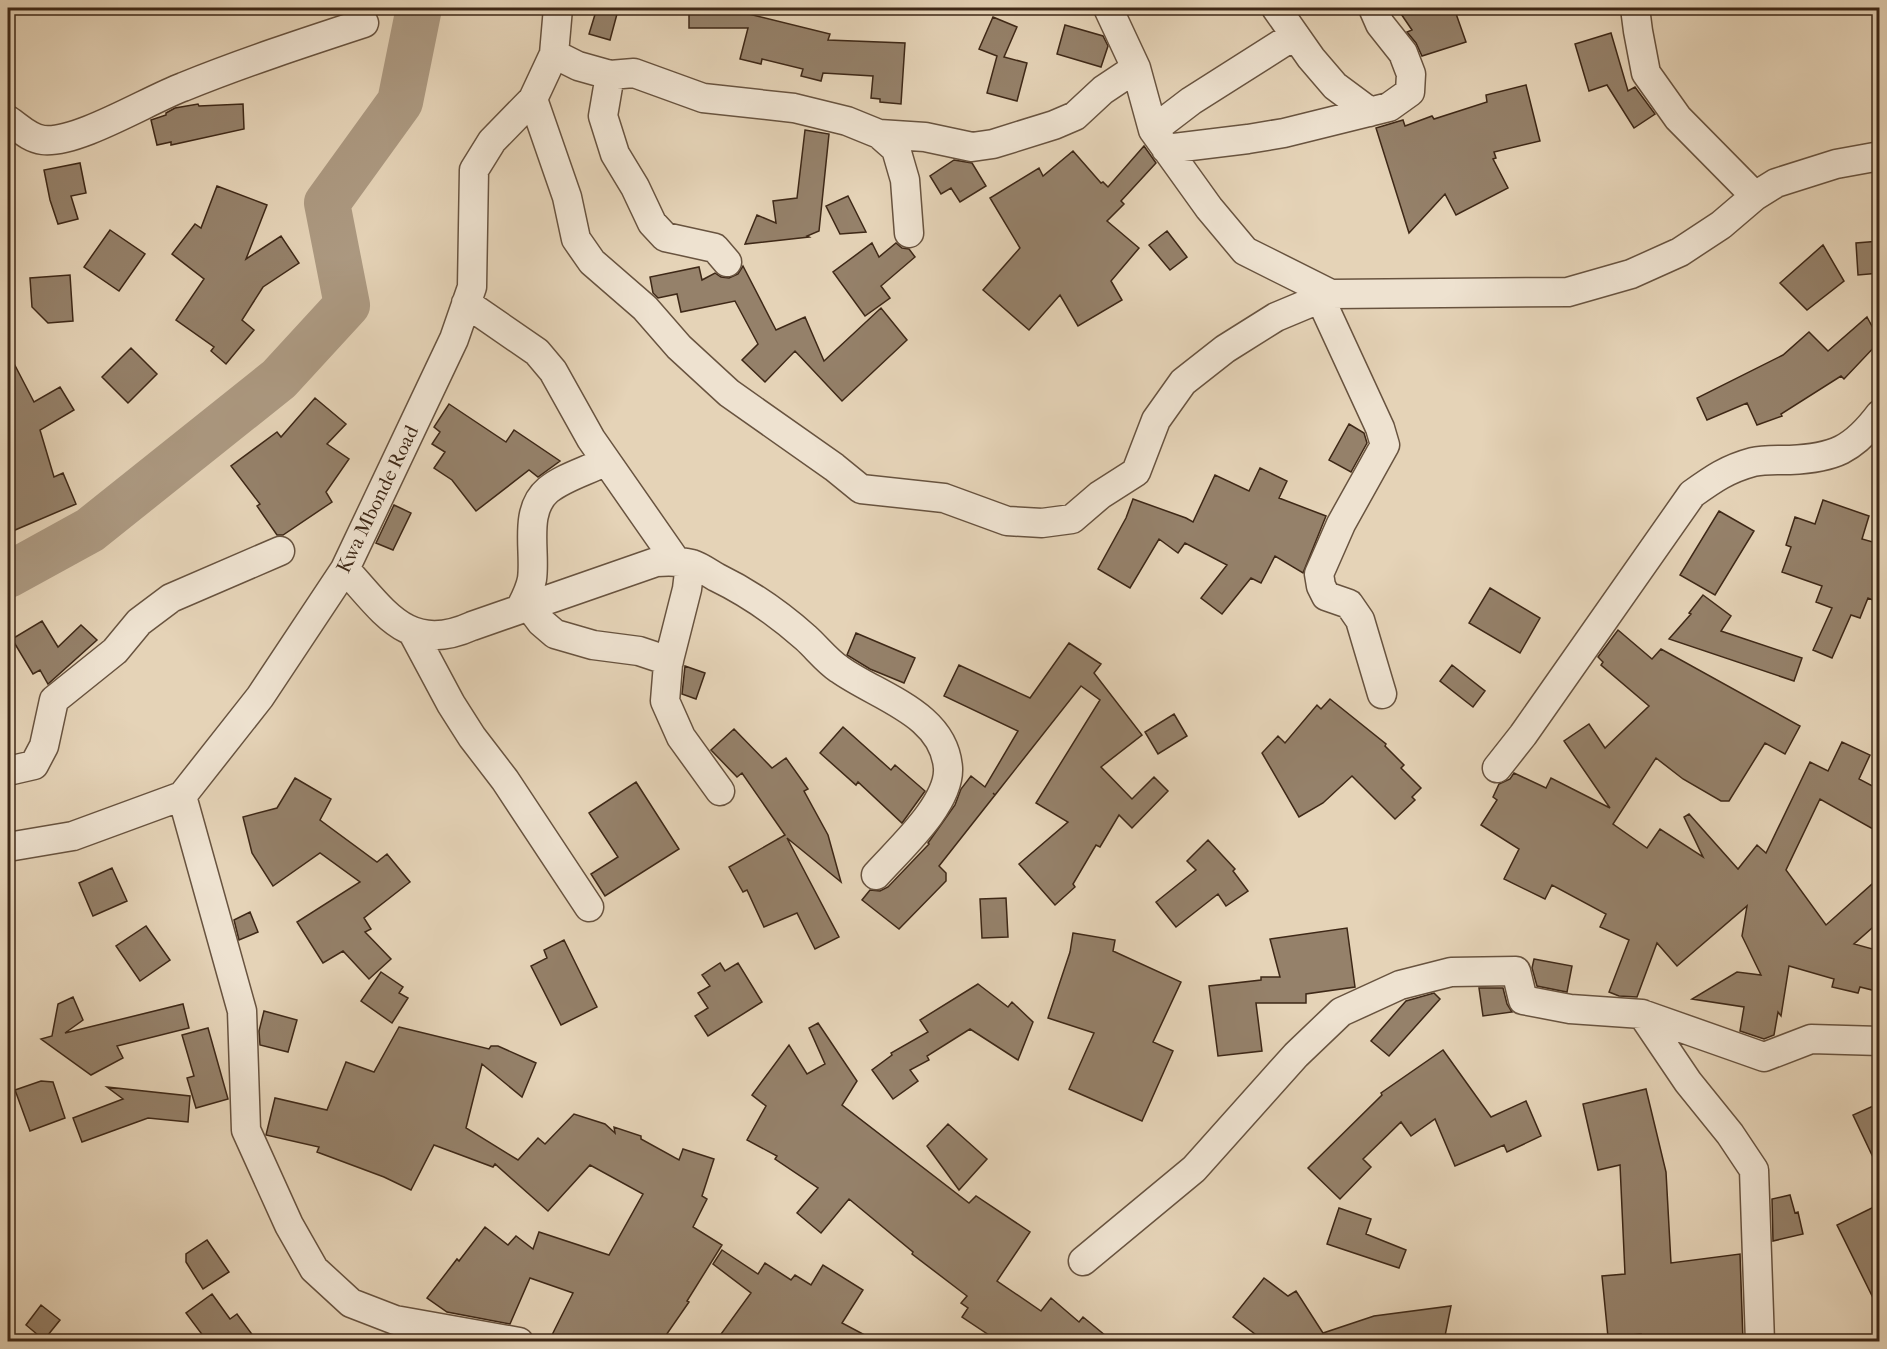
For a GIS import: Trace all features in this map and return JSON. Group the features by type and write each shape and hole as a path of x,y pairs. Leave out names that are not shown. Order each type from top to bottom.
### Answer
{"street":[{"name":"Kwa Mbonde Road","path":"182,796 260,697 345,569 454,339 472,286 474,170 492,141 533,99 554,54 558,8"},
{"path":"1108,8 1136,68 1160,140 1209,208 1245,251 1325,296 1380,428 1385,445 1341,524 1319,574 1326,596 1349,604 1360,620 1382,694"},
{"path":"1276,8 1311,58 1335,86 1370,112"},
{"path":"1160,140 1266,136 1389,107 1410,92 1411,74 1403,52 1380,24 1372,8"},
{"path":"1635,8 1647,73 1678,118 1755,196"},
{"path":"8,97 15,126 34,138 44,140 79,134 180,88 236,66 364,23"},
{"path":"1160,140 1191,101 1295,35"},
{"path":"554,54 578,66 610,75 633,74 703,98 794,108 847,122 879,134 926,136 972,147 993,144 1075,116 1103,90 1136,68"},
{"path":"610,75 603,116 615,154 635,187 652,223 665,237 715,248 727,262"},
{"path":"533,99 567,197 576,239 592,262 645,308 679,347 729,393 834,467 861,489 944,498 1007,521 1042,523 1072,519 1100,495 1136,472 1156,420 1183,382 1225,349 1276,317 1325,296 1568,292 1631,274 1680,252 1721,225 1755,196 1776,183 1836,164 1880,156"},
{"path":"879,134 896,149 905,180 909,233"},
{"path":"466,303 537,352 553,371 591,439 683,562 687,589 669,661 665,682 665,701 681,737 720,791"},
{"path":"1497,768 1523,735 1692,495 1721,473 1755,461 1818,459 1844,449 1865,433 1880,414"},
{"path":"525,608 532,578 534,511 537,501 558,484 606,461"},
{"path":"8,771 34,765 44,746 54,700 115,651 139,622 171,598 280,551"},
{"path":"345,569 396,624 414,633 434,637 453,634 656,562 683,562 747,592 804,636 838,669 925,721 938,735 946,752 948,771 945,790 936,807 876,875"},
{"path":"525,608 555,634 593,645 639,651 669,661"},
{"path":"414,633 451,704 472,737 505,780 588,907"},
{"path":"8,847 73,836 182,796 242,1011 246,1130 289,1225 314,1269 351,1303 395,1320 519,1341"},
{"path":"1083,1261 1194,1168 1296,1055 1341,1012 1400,985 1451,972 1516,971 1523,999 1570,1009 1642,1014 1764,1057 1811,1039 1880,1041"},
{"path":"1642,1014 1688,1082 1730,1134 1754,1170 1760,1341"}],"building":[{"path":"597,8 617,14 610,40 589,34"},
{"path":"689,8 724,8 830,34 828,40 905,43 901,104 880,102 880,99 871,98 873,76 823,73 821,81 801,76 803,69 762,59 761,64 740,59 748,28 689,28"},
{"path":"1397,8 1454,8 1466,42 1422,56 1416,43 1407,32 1412,30"},
{"path":"993,17 1017,27 1004,57 1027,63 1017,101 987,93 997,56 979,49"},
{"path":"1065,25 1103,36 1108,46 1101,67 1057,54"},
{"path":"1611,33 1628,91 1635,87 1655,114 1634,128 1607,85 1589,91 1575,44"},
{"path":"1526,85 1540,141 1494,152 1496,158 1493,159 1508,188 1456,215 1445,194 1409,233 1376,128 1403,120 1405,126 1432,116 1434,119 1487,102 1486,95"},
{"path":"198,104 199,106 243,104 244,129 171,145 171,142 157,145 151,120 166,115 175,108"},
{"path":"805,130 829,134 819,231 807,236 809,237 745,244 757,215 776,223 773,201 797,198"},
{"path":"1144,146 1156,163 1121,201 1124,204 1107,221 1139,248 1111,281 1122,300 1078,326 1060,295 1029,330 983,290 1020,248 990,198 1039,168 1043,176 1073,151 1101,183 1103,182 1108,187"},
{"path":"954,160 972,163 986,186 960,202 951,188 941,194 930,176"},
{"path":"80,163 86,193 71,196 78,219 58,224 44,170"},
{"path":"217,186 267,205 246,259 281,236 299,263 263,287 242,320 254,330 226,364 211,351 214,347 176,320 204,279 172,254 195,224 201,228"},
{"path":"848,196 866,232 840,234 826,206"},
{"path":"110,230 145,254 119,291 84,267"},
{"path":"1167,231 1187,257 1170,270 1149,245"},
{"path":"1880,241 1880,273 1858,275 1856,243"},
{"path":"872,243 879,257 896,243 902,248 909,249 915,257 881,286 890,298 865,316 833,272"},
{"path":"1823,245 1844,281 1807,310 1780,283"},
{"path":"743,266 776,330 805,317 824,361 881,308 907,340 842,401 795,351 765,382 742,360 758,344 735,301 681,312 677,294 658,298 653,293 650,277 699,267 702,280 715,273 729,278 738,274"},
{"path":"70,275 73,321 48,323 32,307 30,278"},
{"path":"1867,317 1880,341 1844,379 1841,376 1781,414 1782,416 1757,425 1747,403 1707,420 1697,398 1783,355 1809,332 1828,351"},
{"path":"131,348 157,374 128,403 102,377"},
{"path":"8,352 34,402 60,387 74,410 40,430 54,477 63,473 76,504 8,533"},
{"path":"315,398 346,424 327,444 349,459 326,492 332,502 283,535 277,535 257,506 260,504 231,466 277,432 281,437"},
{"path":"449,404 506,442 514,430 560,461 538,477 529,470 476,511 452,480 434,468 445,452 432,444 440,432 434,427"},
{"path":"1349,424 1364,433 1367,443 1351,472 1329,460"},
{"path":"1260,468 1287,481 1279,498 1326,516 1303,573 1275,556 1261,583 1251,578 1222,614 1201,598 1227,565 1185,543 1178,553 1159,539 1130,588 1098,569 1126,518 1133,499 1193,522 1215,475 1249,491"},
{"path":"1823,500 1869,516 1862,539 1880,544 1880,588 1875,601 1868,598 1860,618 1851,615 1832,658 1813,650 1832,608 1816,602 1822,586 1782,572 1791,547 1786,545 1795,517 1815,524"},
{"path":"394,505 411,513 393,550 376,543"},
{"path":"1719,511 1754,531 1715,595 1680,575"},
{"path":"1490,588 1540,618 1520,653 1469,623"},
{"path":"1703,595 1731,616 1721,631 1802,658 1794,681 1669,639 1691,614 1689,613"},
{"path":"42,621 58,647 81,625 97,640 48,684 40,670 33,674 12,639"},
{"path":"1618,630 1652,659 1661,649 1800,726 1785,754 1765,743 1729,801 1721,801 1683,779 1656,758 1613,824 1647,848 1660,829 1703,857 1684,817 1689,814 1738,869 1757,845 1766,853 1810,762 1828,771 1842,742 1870,755 1859,779 1880,790 1880,833 1820,799 1786,870 1826,925 1880,877 1880,921 1854,944 1880,951 1880,979 1876,991 1860,987 1858,993 1832,987 1834,979 1789,966 1781,1016 1778,1012 1774,1035 1764,1039 1740,1031 1744,1007 1692,999 1737,972 1761,975 1742,936 1747,906 1677,966 1657,943 1637,997 1619,996 1609,992 1629,940 1600,927 1606,914 1552,885 1545,899 1504,879 1519,849 1481,825 1497,800 1493,797 1499,784 1510,779 1514,773 1546,788 1551,778 1610,808 1564,741 1589,724 1605,748 1649,706 1601,665 1603,662 1598,657"},
{"path":"856,633 915,658 904,683 870,669 847,655"},
{"path":"1069,643 1101,664 1094,673 1142,735 1101,767 1132,799 1154,777 1168,791 1132,828 1119,815 1100,847 1096,845 1073,884 1075,887 1055,905 1019,864 1068,822 1036,803 1100,700 1081,686 939,866 946,873 946,881 899,929 862,900 870,890 880,891 888,887 929,844 971,776 985,787 1018,731 944,696 959,665 1030,698"},
{"path":"1452,665 1485,691 1473,707 1440,681"},
{"path":"685,666 705,673 696,699 682,694"},
{"path":"1330,699 1386,744 1385,746 1404,765 1401,768 1421,788 1412,797 1415,800 1395,819 1352,776 1323,803 1299,817 1262,753 1278,736 1285,743 1317,705 1321,709"},
{"path":"1174,714 1187,736 1158,754 1145,732"},
{"path":"843,727 891,770 895,765 925,791 902,823 858,782 856,785 820,753"},
{"path":"734,729 772,768 786,758 808,789 804,791 828,835 841,882 787,838 839,937 815,949 797,913 764,927 747,890 743,892 729,867 785,835 742,773 737,777 711,750"},
{"path":"295,778 331,799 320,820 377,862 387,854 410,882 364,918 371,929 365,932 391,959 369,979 343,951 323,963 297,922 360,882 320,853 273,886 252,853 243,817 277,808"},
{"path":"636,782 679,849 605,896 591,874 618,857 589,813"},
{"path":"1208,840 1235,869 1233,871 1248,891 1226,906 1218,894 1176,927 1156,902 1196,870 1187,861"},
{"path":"112,868 127,901 93,916 79,883"},
{"path":"1006,898 1008,937 982,938 980,899"},
{"path":"250,912 258,932 239,940 234,920"},
{"path":"146,926 170,960 140,981 116,946"},
{"path":"1347,928 1355,987 1306,994 1306,1003 1256,1003 1262,1051 1218,1056 1209,986 1261,980 1261,977 1280,977 1270,939"},
{"path":"1073,933 1115,940 1113,951 1181,982 1153,1042 1173,1051 1142,1121 1069,1089 1094,1033 1048,1018 1070,952"},
{"path":"564,940 597,1007 561,1025 531,966 547,958 544,950"},
{"path":"1534,959 1572,966 1567,992 1537,986 1532,968"},
{"path":"720,963 725,971 738,963 762,1002 708,1036 695,1016 708,1008 698,993 710,986 702,975"},
{"path":"381,972 403,987 399,993 408,998 392,1023 361,1001"},
{"path":"978,984 1008,1007 1012,1002 1033,1022 1018,1060 970,1029 927,1056 929,1060 910,1070 918,1081 893,1099 872,1070 892,1055 891,1053 928,1032 920,1020"},
{"path":"1479,988 1503,988 1507,1004 1512,1012 1483,1016"},
{"path":"1434,993 1440,999 1389,1056 1371,1041 1406,1001"},
{"path":"73,997 83,1020 65,1033 183,1004 189,1028 117,1046 123,1058 91,1075 41,1039 52,1036 58,1004"},
{"path":"264,1011 297,1020 288,1052 260,1045 259,1031"},
{"path":"818,1023 857,1081 842,1105 969,1203 976,1196 1030,1232 997,1281 1041,1311 1051,1298 1079,1322 1083,1317 1112,1341 998,1341 962,1317 968,1308 961,1303 967,1296 912,1254 913,1252 849,1199 821,1233 797,1213 818,1188 775,1159 777,1156 747,1140 766,1106 752,1095 789,1045 807,1074 825,1064 809,1028"},
{"path":"399,1027 489,1049 491,1046 498,1046 536,1063 522,1097 482,1064 466,1128 518,1160 538,1138 545,1144 574,1114 605,1124 615,1133 614,1127 641,1136 641,1139 679,1160 683,1149 714,1159 702,1196 707,1199 693,1227 722,1245 687,1301 689,1302 662,1341 549,1341 573,1293 530,1278 510,1324 447,1312 427,1298 485,1227 508,1245 516,1236 533,1249 539,1232 609,1255 643,1194 590,1165 548,1211 495,1164 493,1167 434,1145 411,1190 384,1177 317,1152 319,1147 266,1135 275,1098 327,1110 346,1062 374,1072"},
{"path":"208,1028 228,1099 196,1108 187,1078 194,1076 182,1035"},
{"path":"1443,1050 1491,1117 1526,1101 1541,1136 1507,1152 1504,1145 1455,1166 1435,1119 1411,1136 1401,1122 1363,1159 1371,1167 1340,1199 1308,1168 1382,1095 1381,1093"},
{"path":"41,1081 53,1082 65,1118 30,1131 15,1090"},
{"path":"107,1087 190,1096 188,1122 148,1118 82,1142 73,1118 123,1099"},
{"path":"1646,1089 1666,1172 1671,1263 1740,1254 1743,1341 1641,1341 1641,1334 1608,1337 1602,1276 1625,1274 1620,1165 1598,1170 1583,1104"},
{"path":"1880,1103 1880,1172 1853,1115"},
{"path":"948,1124 987,1159 959,1190 927,1146"},
{"path":"1790,1195 1795,1213 1798,1212 1803,1234 1773,1241 1772,1199"},
{"path":"1880,1204 1880,1312 1837,1225"},
{"path":"1339,1208 1371,1219 1366,1234 1406,1250 1399,1268 1327,1244"},
{"path":"207,1240 229,1272 203,1289 186,1262 186,1254"},
{"path":"722,1250 758,1274 765,1263 791,1280 795,1275 811,1285 823,1265 863,1290 842,1323 876,1341 716,1341 751,1293 713,1264"},
{"path":"1264,1278 1288,1296 1296,1291 1323,1333 1374,1316 1451,1306 1444,1341 1264,1341 1233,1317"},
{"path":"212,1294 230,1319 237,1314 257,1341 198,1341 204,1337 186,1313"},
{"path":"41,1305 60,1320 44,1340 26,1325"}],"waterway":[{"path":"8,575 90,530 279,379 347,305 327,203 400,102 419,8"}]}
